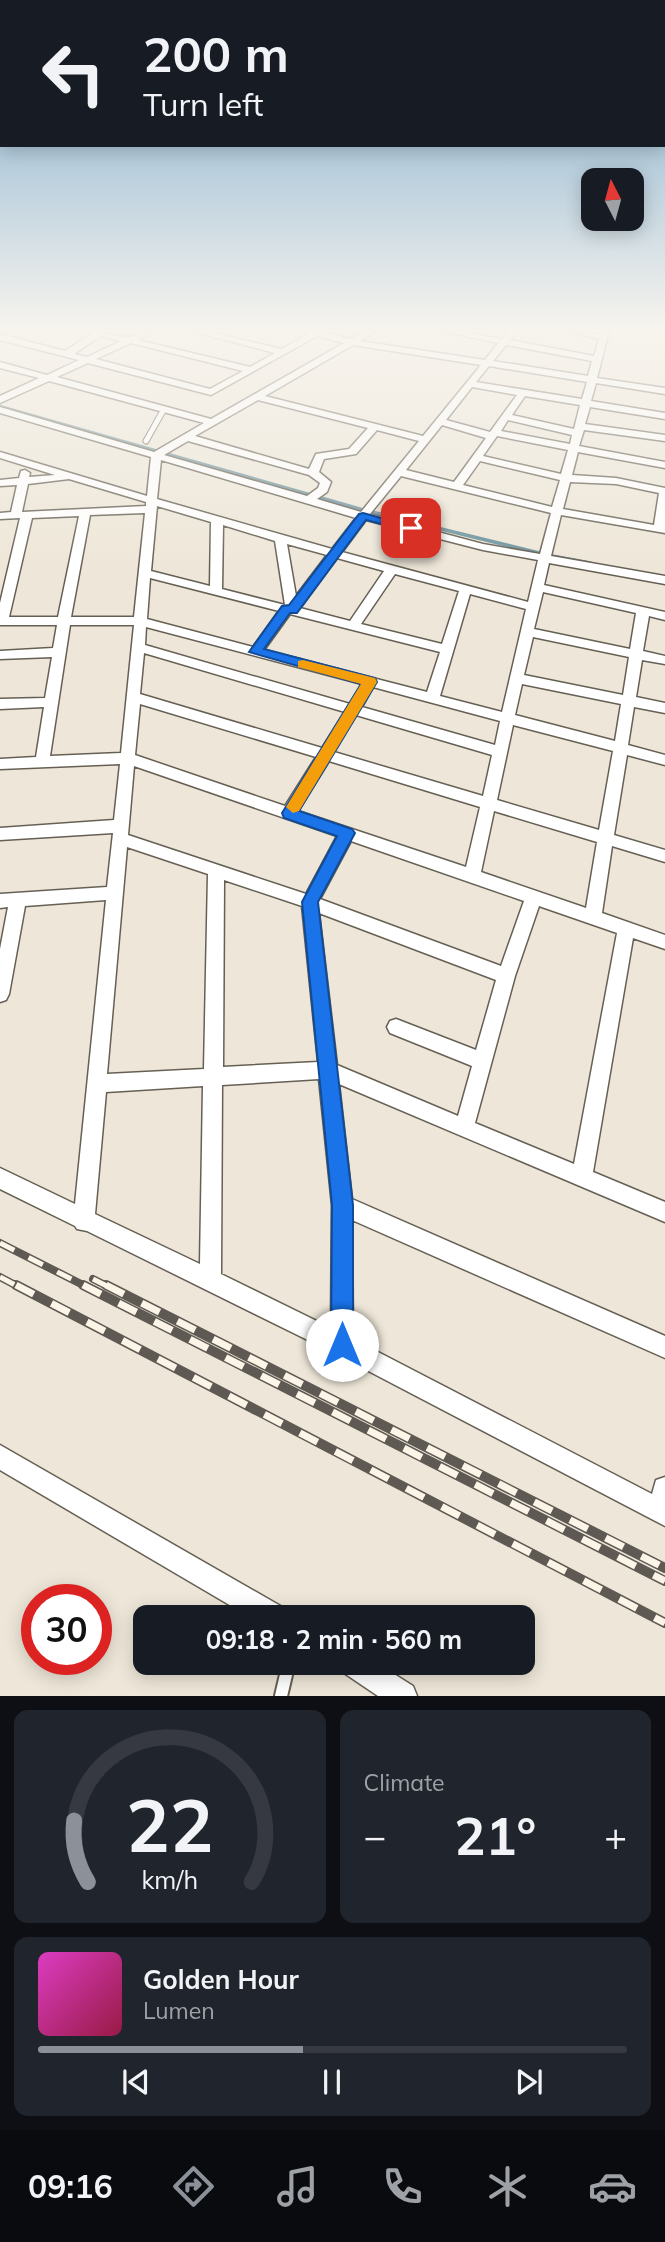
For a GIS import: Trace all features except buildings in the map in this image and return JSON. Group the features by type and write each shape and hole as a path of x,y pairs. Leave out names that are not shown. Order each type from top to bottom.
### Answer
{"street":[{"path":"1,410 161,452 363,516 544,559 665,580"},
{"path":"36,410 146,441 161,452"},
{"path":"168,410 211,422"},
{"path":"84,1222 151,504 161,452 233,410"},
{"path":"310,410 424,439"},
{"path":"256,652 449,410"},
{"path":"457,486 511,410"},
{"path":"472,876 537,587 564,478 584,410"},
{"path":"626,410 665,416"},
{"path":"506,417 579,430 665,438"},
{"path":"440,422 665,465"},
{"path":"313,473 320,456 352,452 375,426"},
{"path":"186,437 313,473 326,482 323,490 308,500"},
{"path":"0,454 74,476 151,504 217,519 335,555 533,607"},
{"path":"400,472 556,511 662,529 665,491 616,481 564,478 478,458"},
{"path":"28,463 23,482 22,515 1,621 140,621 665,760"},
{"path":"0,483 74,476"},
{"path":"0,516 85,512 151,504"},
{"path":"42,762 64,621 85,512"},
{"path":"216,591 217,519"},
{"path":"280,539 290,609"},
{"path":"353,626 391,570"},
{"path":"145,573 448,650"},
{"path":"537,587 665,616"},
{"path":"432,698 465,591"},
{"path":"593,917 643,612"},
{"path":"527,632 665,660"},
{"path":"138,647 500,752"},
{"path":"0,654 60,652"},
{"path":"517,678 665,708"},
{"path":"289,813 370,682"},
{"path":"133,696 665,856"},
{"path":"0,704 53,702"},
{"path":"0,764 127,758 665,942"},
{"path":"0,834 120,832 216,871 310,902 506,976"},
{"path":"342,1345 342,1205 310,902 347,833"},
{"path":"210,1282 216,871"},
{"path":"0,994 9,901 115,893"},
{"path":"464,1128 506,976 534,897"},
{"path":"582,1176 626,928"},
{"path":"396,1027 481,1061"},
{"path":"97,1084 326,1070 665,1212"},
{"path":"0,1178 84,1222 342,1345 664,1505"},
{"path":"342,1205 665,1346"},
{"path":"0,1457 254,1605"},
{"path":"370,1675 403,1696"}],"lane":[{"path":"146,441 163,410"},
{"path":"281,1696 286,1675"}],"waterway":[{"path":"15,410 309,494"},
{"path":"318,497 363,510"},
{"path":"372,512 539,553"},
{"path":"552,556 590,563"}],"railway":[{"path":"0,1243 87,1287"},
{"path":"0,1277 19,1287"},
{"path":"93,1279 109,1287"},
{"path":"16,1285 665,1623"},
{"path":"83,1285 665,1581"},
{"path":"106,1285 665,1568"}],"slow traffic":[{"path":"293,807 370,682 303,664"}],"route":[{"path":"342,1345 342,1205 310,902 347,833 289,813 370,682 256,652 287,609 292,610 363,516 411,528"}]}
